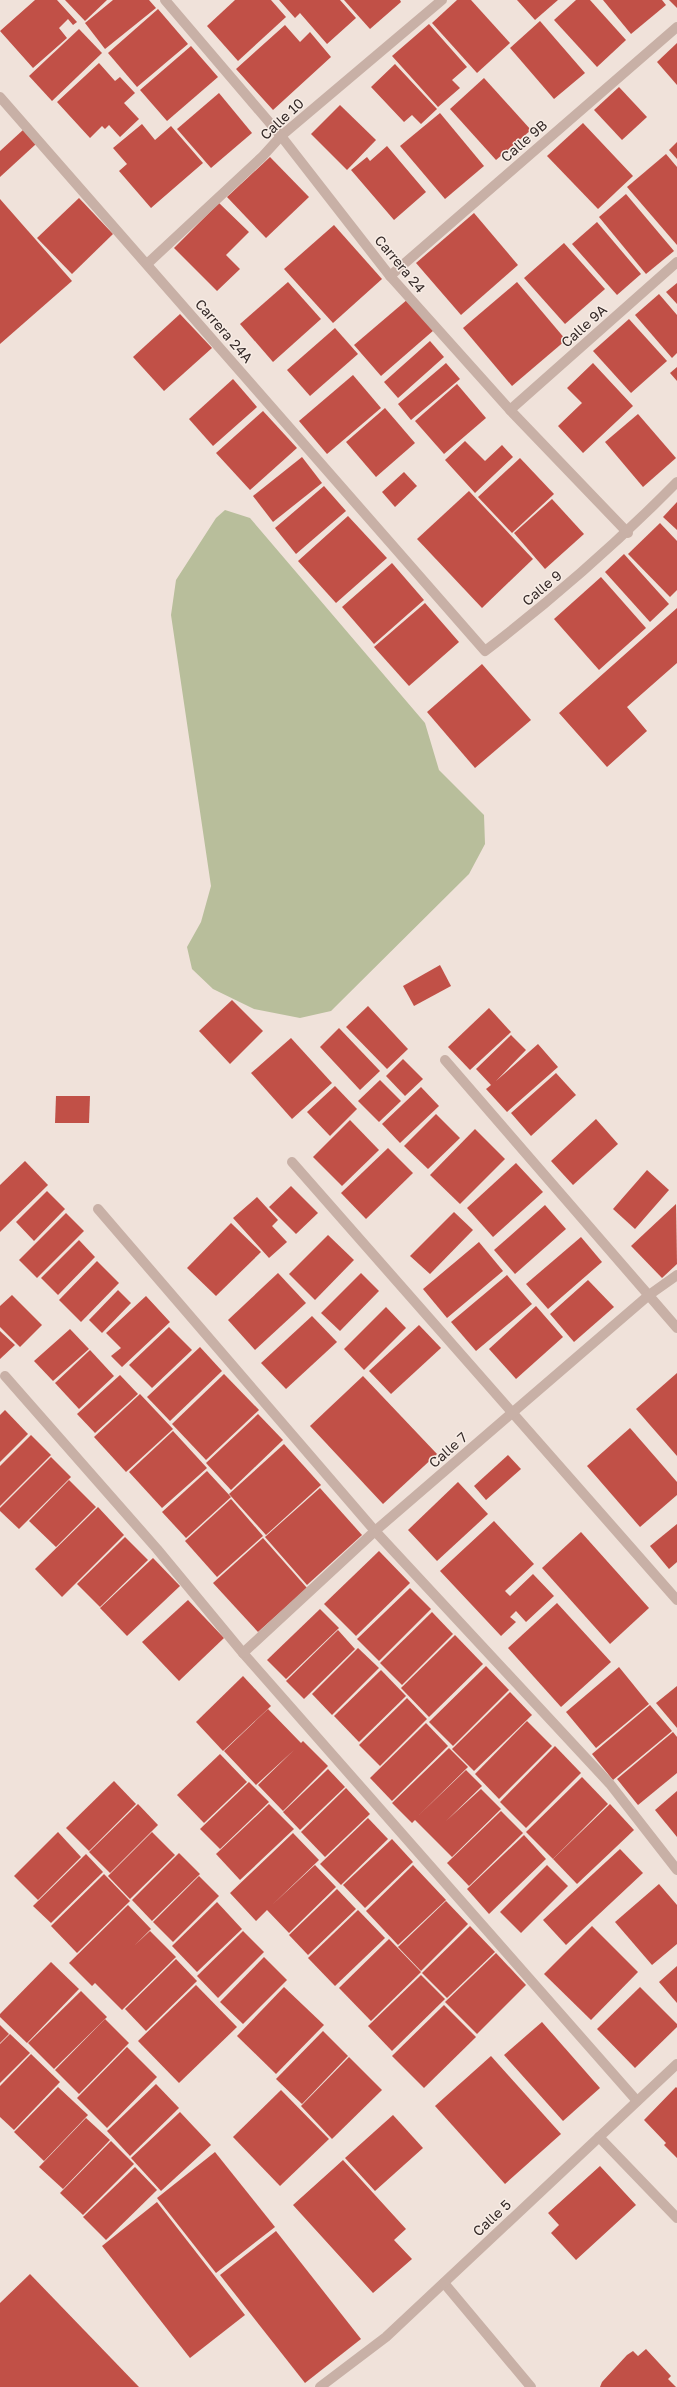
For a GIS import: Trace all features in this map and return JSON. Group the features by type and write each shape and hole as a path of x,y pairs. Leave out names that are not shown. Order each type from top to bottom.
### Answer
{"street":[{"name":"Carrera 24","path":"165,0 280,136 390,276 510,410 628,532"},
{"name":"Calle 10","path":"147,264 262,157 280,136 442,0"},
{"name":"Calle 9B","path":"390,276 677,27"},
{"name":"Carrera 24A","path":"0,97 427,585"},
{"name":"Calle 9A","path":"510,410 677,262"},
{"name":"Calle 9","path":"427,585 485,651 539,610 628,532 677,482"},
{"path":"445,1060 677,1328"},
{"path":"292,1162 677,1600"},
{"path":"98,1209 375,1531 610,1784 677,1870"},
{"name":"Calle 7","path":"243,1653 375,1531 649,1295 677,1275"},
{"path":"5,1376 157,1549 243,1653 637,2101"},
{"name":"Calle 5","path":"320,2387 386,2337 677,2064"},
{"path":"599,2137 677,2218"},
{"path":"444,2283 531,2387"}],"green space":[{"path":"225,510 250,518 425,723 439,770 484,815 485,844 469,874 331,1011 300,1018 254,1009 213,989 192,969 187,947 201,922 211,886 171,615 176,580 216,518"}],"building":[{"path":"35,0 57,0 77,22 73,25 68,19 59,28 67,38 33,68 0,31"},
{"path":"65,0 107,0 85,21"},
{"path":"113,0 149,0 156,8 105,49 85,23"},
{"path":"235,0 271,0 286,17 238,61 207,26"},
{"path":"279,0 340,0 356,18 327,44 300,13 295,18"},
{"path":"344,0 400,0 401,2 370,29"},
{"path":"457,0 471,0 510,43 477,73 432,23"},
{"path":"517,0 558,0 535,20"},
{"path":"576,0 590,0 626,40 597,67 554,20"},
{"path":"603,0 662,0 666,5 631,34"},
{"path":"669,0 677,0 677,8"},
{"path":"158,9 188,44 137,87 108,53"},
{"path":"540,21 585,73 554,99 510,48"},
{"path":"429,24 467,67 452,80 460,88 438,107 392,56"},
{"path":"285,25 300,42 310,32 331,57 273,110 236,69"},
{"path":"79,29 102,53 52,101 29,76"},
{"path":"677,43 677,85 657,62"},
{"path":"191,46 218,77 167,121 140,90"},
{"path":"99,63 115,81 120,77 135,93 124,103 139,119 120,137 109,125 105,129 102,126 90,138 57,102"},
{"path":"395,64 437,109 421,124 412,115 404,122 371,87"},
{"path":"484,78 531,130 496,160 450,109"},
{"path":"619,87 647,117 622,140 594,110"},
{"path":"219,93 252,133 211,168 177,129"},
{"path":"340,105 376,140 347,170 311,134"},
{"path":"440,113 484,166 445,199 400,146"},
{"path":"583,123 633,176 598,209 547,156"},
{"path":"142,124 155,140 171,126 203,163 151,208 119,171 127,164 113,148"},
{"path":"23,130 36,144 0,177 0,151"},
{"path":"677,142 677,159 669,150"},
{"path":"387,146 426,192 394,220 351,170 367,157 370,161"},
{"path":"666,154 677,167 677,245 627,187"},
{"path":"270,157 309,197 266,238 227,197"},
{"path":"626,194 674,251 646,274 599,217"},
{"path":"79,198 113,234 72,274 37,238"},
{"path":"0,199 72,281 0,344"},
{"path":"219,203 249,232 226,255 240,269 217,291 174,248"},
{"path":"474,213 518,265 461,315 416,263"},
{"path":"597,222 641,274 617,295 572,244"},
{"path":"334,225 382,279 333,323 284,269"},
{"path":"564,243 605,289 565,324 524,278"},
{"path":"288,282 321,319 273,362 240,324"},
{"path":"517,282 566,340 512,386 463,328"},
{"path":"677,283 677,304 666,292"},
{"path":"659,294 677,315 677,353 672,358 635,315"},
{"path":"408,299 434,330 381,376 354,345"},
{"path":"180,314 212,348 164,391 133,357"},
{"path":"629,319 667,361 631,393 593,351"},
{"path":"335,328 358,354 310,396 287,370"},
{"path":"430,341 444,357 398,398 384,382"},
{"path":"446,363 460,379 411,420 398,404"},
{"path":"593,363 633,406 583,453 558,426 582,403 567,388"},
{"path":"677,367 677,381 670,373"},
{"path":"353,375 381,408 327,454 299,421"},
{"path":"233,379 257,407 213,446 189,419"},
{"path":"457,384 486,418 444,454 415,421"},
{"path":"385,408 415,443 376,477 346,442"},
{"path":"263,411 297,448 250,490 216,453"},
{"path":"638,414 676,458 643,487 605,442"},
{"path":"465,441 485,461 502,445 513,457 475,493 445,460"},
{"path":"302,457 322,483 273,522 253,496"},
{"path":"520,458 554,494 512,533 478,497"},
{"path":"404,472 417,486 395,507 382,492"},
{"path":"324,486 346,511 296,554 275,528"},
{"path":"469,491 533,559 482,608 417,539"},
{"path":"552,499 584,534 545,569 514,533"},
{"path":"677,502 677,530 663,517"},
{"path":"348,516 387,558 336,603 298,561"},
{"path":"660,523 677,541 677,590 670,597 628,554"},
{"path":"624,554 669,604 650,622 605,572"},
{"path":"392,563 424,600 374,644 342,607"},
{"path":"601,577 646,628 599,670 554,619"},
{"path":"425,603 459,642 409,686 374,647"},
{"path":"677,608 677,663 627,707 647,731 607,767 559,713"},
{"path":"482,664 531,720 475,768 427,712"},
{"path":"440,965 451,986 414,1006 403,986"},
{"path":"232,1000 263,1031 230,1064 199,1031"},
{"path":"368,1006 408,1049 387,1069 346,1027"},
{"path":"489,1008 511,1032 470,1070 448,1047"},
{"path":"339,1028 380,1071 360,1090 320,1047"},
{"path":"511,1035 526,1050 496,1081 538,1044 558,1067 507,1112 486,1089 491,1085 476,1069"},
{"path":"291,1038 332,1083 292,1119 251,1073"},
{"path":"403,1059 423,1079 405,1096 386,1076"},
{"path":"556,1073 576,1095 531,1136 511,1113"},
{"path":"380,1080 401,1101 379,1122 358,1101"},
{"path":"335,1086 357,1109 330,1136 307,1112"},
{"path":"421,1087 439,1106 400,1143 382,1124"},
{"path":"56,1096 90,1096 89,1123 55,1123"},
{"path":"436,1114 460,1138 428,1169 404,1146"},
{"path":"596,1119 618,1144 573,1185 551,1161"},
{"path":"350,1120 379,1150 342,1186 313,1157"},
{"path":"475,1129 505,1159 460,1204 430,1175"},
{"path":"388,1148 413,1173 366,1219 341,1193"},
{"path":"25,1161 48,1185 0,1232 0,1185"},
{"path":"516,1163 543,1192 493,1237 467,1208"},
{"path":"647,1170 669,1190 635,1229 613,1209"},
{"path":"291,1186 318,1213 296,1234 269,1207"},
{"path":"47,1191 65,1209 34,1241 16,1222"},
{"path":"257,1197 278,1220 272,1226 287,1242 269,1258 233,1218"},
{"path":"676,1204 677,1264 662,1278 631,1246"},
{"path":"545,1205 566,1229 515,1274 494,1250"},
{"path":"454,1212 473,1230 430,1274 410,1256"},
{"path":"66,1213 84,1231 37,1278 19,1260"},
{"path":"231,1223 261,1252 216,1296 187,1268"},
{"path":"328,1235 354,1260 315,1300 289,1274"},
{"path":"581,1237 602,1262 548,1309 526,1284"},
{"path":"79,1240 95,1257 58,1295 41,1278"},
{"path":"479,1242 503,1271 447,1318 423,1289"},
{"path":"97,1261 119,1283 81,1322 59,1300"},
{"path":"278,1273 306,1303 255,1350 228,1320"},
{"path":"361,1273 379,1291 340,1331 321,1313"},
{"path":"507,1275 532,1304 476,1351 451,1322"},
{"path":"588,1280 614,1307 574,1342 550,1314"},
{"path":"118,1290 131,1303 102,1333 89,1320"},
{"path":"12,1295 42,1325 20,1347 0,1327 0,1306"},
{"path":"146,1296 170,1322 122,1367 111,1356 121,1348 106,1333"},
{"path":"536,1306 563,1337 516,1379 489,1349"},
{"path":"386,1307 406,1328 364,1370 344,1349"},
{"path":"312,1316 337,1342 286,1389 261,1363"},
{"path":"419,1325 441,1348 391,1394 369,1371"},
{"path":"169,1327 192,1350 152,1388 129,1365"},
{"path":"70,1329 89,1349 53,1381 34,1361"},
{"path":"0,1331 15,1345 0,1359"},
{"path":"200,1347 222,1371 170,1421 147,1397"},
{"path":"90,1350 114,1376 79,1409 55,1383"},
{"path":"677,1373 677,1456 636,1409"},
{"path":"224,1374 259,1410 206,1460 172,1424"},
{"path":"120,1375 138,1394 95,1433 77,1414"},
{"path":"363,1376 437,1454 383,1504 310,1426"},
{"path":"140,1394 173,1429 126,1472 94,1437"},
{"path":"5,1410 28,1434 0,1462 0,1415"},
{"path":"258,1414 283,1440 231,1490 206,1463"},
{"path":"630,1428 677,1482 677,1495 640,1527 587,1466"},
{"path":"173,1431 207,1468 162,1508 129,1472"},
{"path":"31,1435 51,1455 0,1506 0,1466"},
{"path":"284,1444 321,1485 266,1535 229,1494"},
{"path":"508,1455 521,1469 486,1500 474,1486"},
{"path":"51,1457 71,1477 19,1529 0,1511 0,1508"},
{"path":"207,1471 231,1497 186,1538 162,1512"},
{"path":"69,1480 96,1507 56,1547 29,1521"},
{"path":"458,1482 488,1514 437,1561 408,1530"},
{"path":"320,1488 362,1535 307,1585 265,1537"},
{"path":"231,1499 263,1536 217,1577 185,1541"},
{"path":"98,1507 124,1535 62,1597 35,1569"},
{"path":"494,1521 534,1564 505,1591 510,1596 533,1574 554,1596 526,1622 516,1611 510,1617 516,1622 501,1636 440,1571"},
{"path":"677,1524 677,1562 669,1569 650,1546"},
{"path":"581,1532 649,1608 610,1644 542,1568"},
{"path":"125,1537 148,1560 100,1607 77,1584"},
{"path":"263,1538 307,1588 258,1632 213,1583"},
{"path":"379,1551 410,1583 356,1636 324,1604"},
{"path":"153,1558 180,1586 127,1636 100,1608"},
{"path":"410,1588 431,1609 379,1661 357,1639"},
{"path":"188,1600 224,1638 179,1681 142,1642"},
{"path":"557,1603 611,1662 561,1707 508,1648"},
{"path":"320,1609 339,1628 286,1679 267,1660"},
{"path":"432,1612 453,1634 402,1685 380,1663"},
{"path":"338,1630 355,1649 304,1699 286,1681"},
{"path":"455,1635 483,1664 429,1717 401,1688"},
{"path":"358,1648 379,1668 332,1715 312,1694"},
{"path":"486,1666 509,1690 453,1746 429,1722"},
{"path":"619,1667 649,1704 596,1748 566,1712"},
{"path":"381,1670 406,1696 359,1742 334,1716"},
{"path":"243,1676 271,1706 223,1751 196,1722"},
{"path":"677,1686 677,1728 656,1703"},
{"path":"510,1692 532,1715 474,1771 452,1749"},
{"path":"407,1698 427,1719 380,1766 359,1745"},
{"path":"650,1705 672,1731 613,1780 592,1754"},
{"path":"268,1709 301,1743 303,1741 328,1766 283,1811 258,1785 294,1750 256,1785 224,1751"},
{"path":"527,1721 552,1746 499,1799 475,1774"},
{"path":"426,1723 448,1746 392,1801 370,1778"},
{"path":"673,1732 677,1737 677,1773 638,1805 617,1779"},
{"path":"555,1746 581,1773 526,1828 500,1802"},
{"path":"449,1748 468,1767 419,1815 466,1770 482,1786 446,1821 481,1789 501,1809 452,1857 415,1820 412,1823 392,1803"},
{"path":"220,1754 247,1782 204,1823 177,1795"},
{"path":"328,1769 345,1787 300,1830 283,1812"},
{"path":"582,1777 608,1804 553,1859 526,1832"},
{"path":"114,1781 136,1804 89,1851 66,1828"},
{"path":"249,1782 269,1802 220,1849 200,1829"},
{"path":"346,1788 370,1814 325,1857 301,1832"},
{"path":"677,1791 677,1837 655,1810"},
{"path":"138,1804 158,1825 110,1873 89,1852"},
{"path":"269,1804 294,1829 240,1880 216,1854"},
{"path":"610,1804 634,1830 577,1884 553,1859"},
{"path":"501,1811 523,1833 469,1886 447,1863"},
{"path":"368,1818 388,1839 341,1885 320,1864"},
{"path":"58,1832 81,1857 38,1900 14,1876"},
{"path":"152,1832 175,1855 130,1899 108,1876"},
{"path":"293,1833 319,1860 272,1905 315,1865 336,1887 289,1933 267,1910 256,1921 230,1893"},
{"path":"524,1835 546,1859 489,1914 467,1889"},
{"path":"392,1839 413,1862 365,1908 343,1885"},
{"path":"620,1849 643,1873 566,1945 543,1920"},
{"path":"179,1853 200,1874 152,1921 132,1900"},
{"path":"86,1854 103,1872 51,1923 33,1906"},
{"path":"413,1865 446,1900 398,1945 366,1911"},
{"path":"547,1865 568,1886 521,1933 500,1912"},
{"path":"104,1874 130,1901 77,1953 51,1926"},
{"path":"199,1876 219,1896 173,1942 153,1922"},
{"path":"659,1884 677,1905 677,1944 652,1965 615,1922"},
{"path":"337,1889 356,1909 308,1955 289,1935"},
{"path":"446,1901 468,1924 421,1971 398,1947"},
{"path":"217,1902 242,1929 197,1972 172,1946"},
{"path":"128,1905 151,1929 135,1945 150,1931 176,1957 122,2010 95,1983 92,1986 69,1963"},
{"path":"358,1910 385,1938 335,1986 308,1958"},
{"path":"470,1926 495,1952 447,1998 422,1973"},
{"path":"592,1926 638,1972 591,2020 544,1974"},
{"path":"243,1931 264,1952 218,1998 197,1976"},
{"path":"389,1939 421,1972 371,2021 339,1988"},
{"path":"496,1953 526,1985 477,2034 445,2002"},
{"path":"264,1957 287,1980 243,2024 220,2002"},
{"path":"176,1959 197,1981 146,2031 125,2009"},
{"path":"51,1962 79,1989 27,2043 0,2017 0,2014"},
{"path":"677,1966 677,2003 659,1982"},
{"path":"421,1975 445,1999 392,2051 368,2026"},
{"path":"196,1985 237,2027 179,2083 138,2041"},
{"path":"284,1987 324,2025 276,2074 237,2036"},
{"path":"640,1987 677,2024 677,2027 635,2068 597,2029"},
{"path":"81,1991 107,2017 54,2069 28,2043"},
{"path":"444,2005 476,2037 424,2088 392,2056"},
{"path":"105,2019 129,2043 79,2094 55,2070"},
{"path":"542,2022 600,2088 563,2121 504,2055"},
{"path":"0,2025 9,2034 0,2043"},
{"path":"323,2031 348,2056 302,2104 276,2079"},
{"path":"10,2034 30,2053 0,2083 0,2044"},
{"path":"127,2047 157,2077 107,2128 77,2098"},
{"path":"31,2054 60,2082 14,2130 0,2117 0,2086"},
{"path":"491,2056 561,2134 505,2184 435,2106"},
{"path":"349,2057 382,2090 332,2139 301,2106"},
{"path":"156,2084 179,2108 130,2156 107,2131"},
{"path":"58,2087 88,2115 44,2161 14,2132"},
{"path":"676,2087 677,2158 664,2145 666,2143 644,2120"},
{"path":"281,2090 329,2139 280,2186 233,2137"},
{"path":"180,2112 211,2145 161,2191 131,2158"},
{"path":"393,2115 423,2148 375,2191 345,2158"},
{"path":"86,2118 110,2140 63,2189 39,2167"},
{"path":"111,2141 134,2164 83,2215 60,2193"},
{"path":"215,2152 275,2227 216,2273 157,2198"},
{"path":"343,2160 406,2229 394,2240 412,2259 373,2293 293,2205"},
{"path":"600,2166 636,2205 576,2260 551,2233 559,2225 548,2213"},
{"path":"135,2167 157,2190 106,2240 83,2217"},
{"path":"157,2202 245,2315 190,2358 102,2246"},
{"path":"276,2231 361,2339 305,2383 220,2275"},
{"path":"30,2274 139,2387 0,2387 0,2303"},
{"path":"646,2349 671,2376 668,2379 676,2387 600,2387 602,2382 627,2355 633,2351 638,2356"}]}
